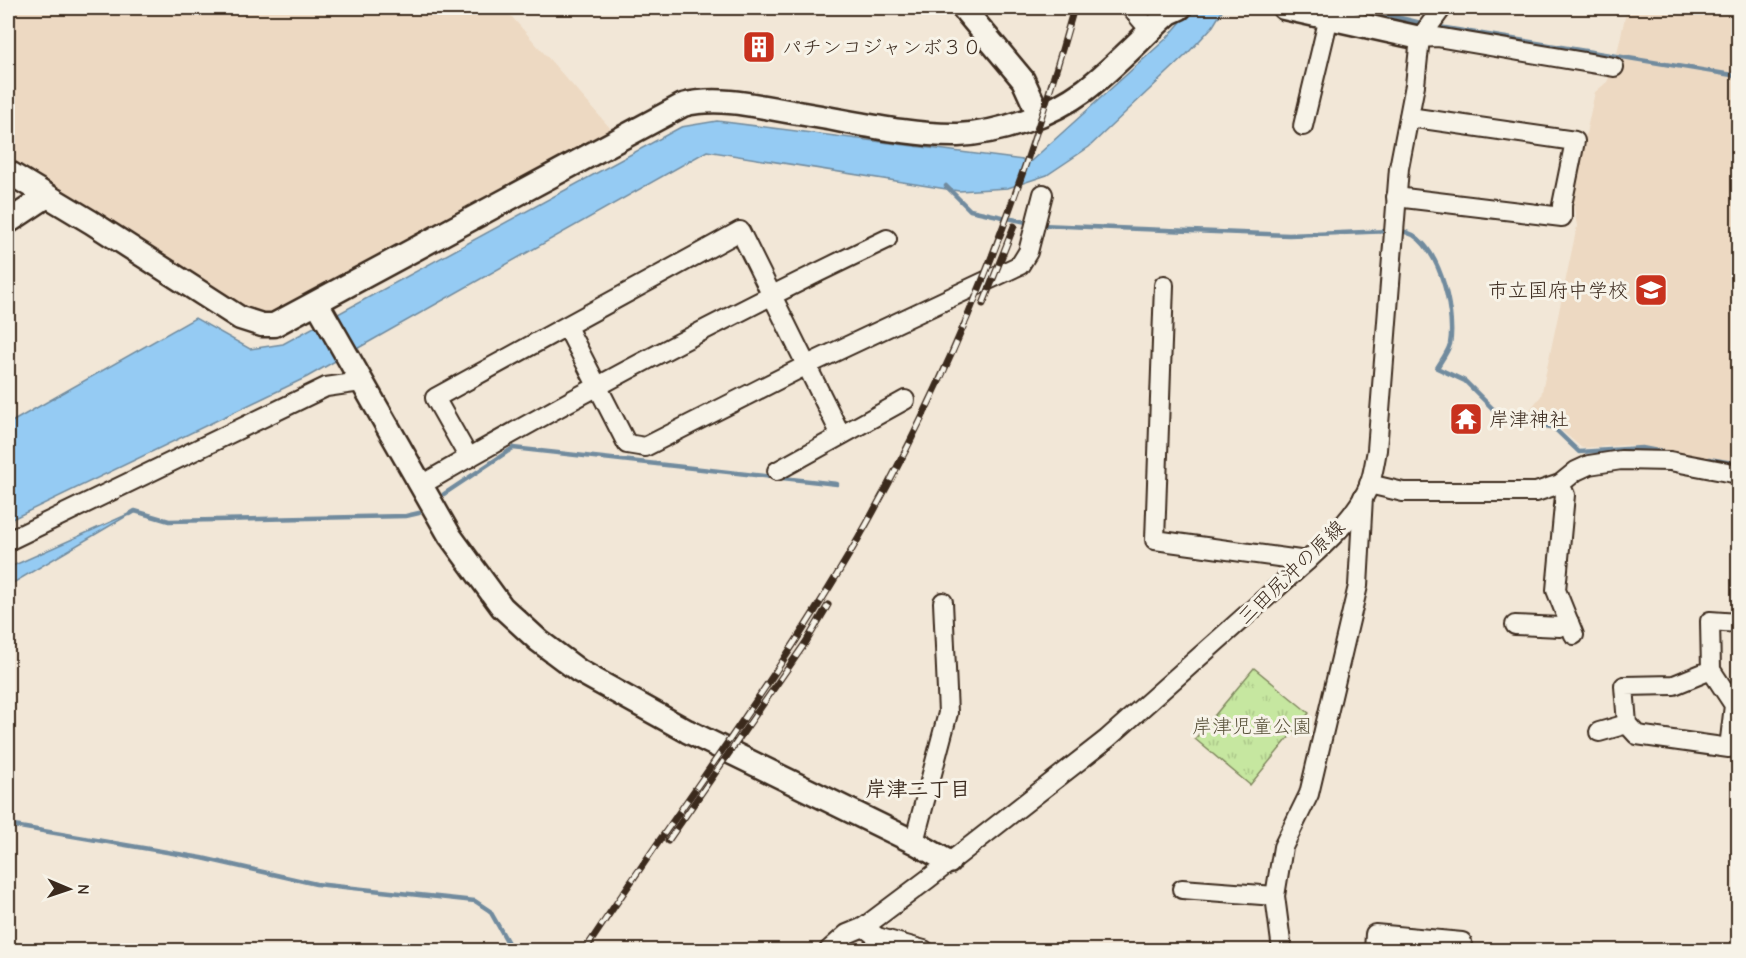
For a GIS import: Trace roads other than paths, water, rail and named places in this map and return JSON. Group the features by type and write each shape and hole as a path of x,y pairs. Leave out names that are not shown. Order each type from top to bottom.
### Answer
{"street":[{"path":"963,8 1023,80 1039,116"},
{"path":"1131,8 1150,30"},
{"path":"8,172 240,318 262,325 274,325 320,309 619,138 692,102 702,100 733,103 896,129 958,135 999,129 1039,116 1084,90 1169,13 1180,8"},
{"path":"1284,8 1420,38 1437,38 1614,67"},
{"path":"1420,38 1442,8"},
{"path":"1303,126 1329,17"},
{"name":"三田尻沖の原線","path":"829,951 847,934 864,927 1107,739 1307,561 1333,536 1366,491 1383,408 1396,197 1420,38"},
{"path":"1396,197 1562,217 1562,205 1575,141 1409,117"},
{"path":"567,327 595,386 627,444 645,447 805,366 1020,265 1028,252 1043,194"},
{"path":"8,222 47,196"},
{"path":"469,458 435,398 740,231 841,435"},
{"path":"421,485 595,386 770,295 887,239"},
{"path":"1164,285 1155,540 1307,561"},
{"path":"320,309 360,375 450,536 502,607 539,641 579,671 687,731 914,842 949,862"},
{"path":"8,541 326,387 354,383 360,375"},
{"path":"777,471 905,400"},
{"path":"1282,951 1275,896 1283,848 1309,794 1358,586 1366,491 1501,494 1536,492 1560,484 1576,471 1589,465 1621,460 1670,461 1738,474"},
{"path":"1515,625 1572,629 1556,590 1564,495 1560,484"},
{"path":"914,842 948,713 943,602"},
{"path":"1711,670 1674,685 1624,686 1627,724 1637,735 1729,748 1734,705 1711,670 1710,621 1738,623"},
{"path":"1599,732 1627,724"},
{"path":"1182,889 1275,896"},
{"path":"864,927 877,937 901,947 924,951"},
{"path":"1374,951 1375,934 1462,942"}],"water":[{"path":"1193,8 1224,8 1213,26 1187,54 1089,147 1047,175 1008,188 959,191 707,151 307,377 8,521 8,424 195,318 250,349 283,344 681,127 717,121 1031,161 1167,38"},
{"path":"135,511 8,586 8,568"}],"waterway":[{"path":"1360,8 1425,24"},
{"path":"1433,26 1738,76"},
{"path":"946,186 970,210 1031,223"},
{"path":"1040,225 1289,235 1391,231"},
{"path":"1399,231 1413,235 1424,245 1434,259 1447,295 1450,313 1450,344 1437,368 1465,381 1497,413 1554,428 1579,452 1642,448 1668,453"},
{"path":"444,494 513,448 837,484"},
{"path":"1709,459 1738,464"},
{"path":"130,514 135,511 169,521 406,516 419,513"},
{"path":"8,825 202,858 316,884 475,901 490,911 512,950"}],"railway":[{"path":"585,950 800,634 866,525 899,463 959,337 986,272 1033,142 1074,8"},
{"path":"983,304 1014,226"},
{"path":"668,841 806,642 828,605"}],"place":[{"name":"パチンコジャンボ３０","path":"759,47"},
{"name":"市立国府中学校","path":"1651,290"},
{"name":"岸津神社","path":"1466,419"}],"district":[{"name":"岸津二丁目","path":"918,789"}],"park label":[{"name":"岸津児童公園","path":"1252,726"}]}
